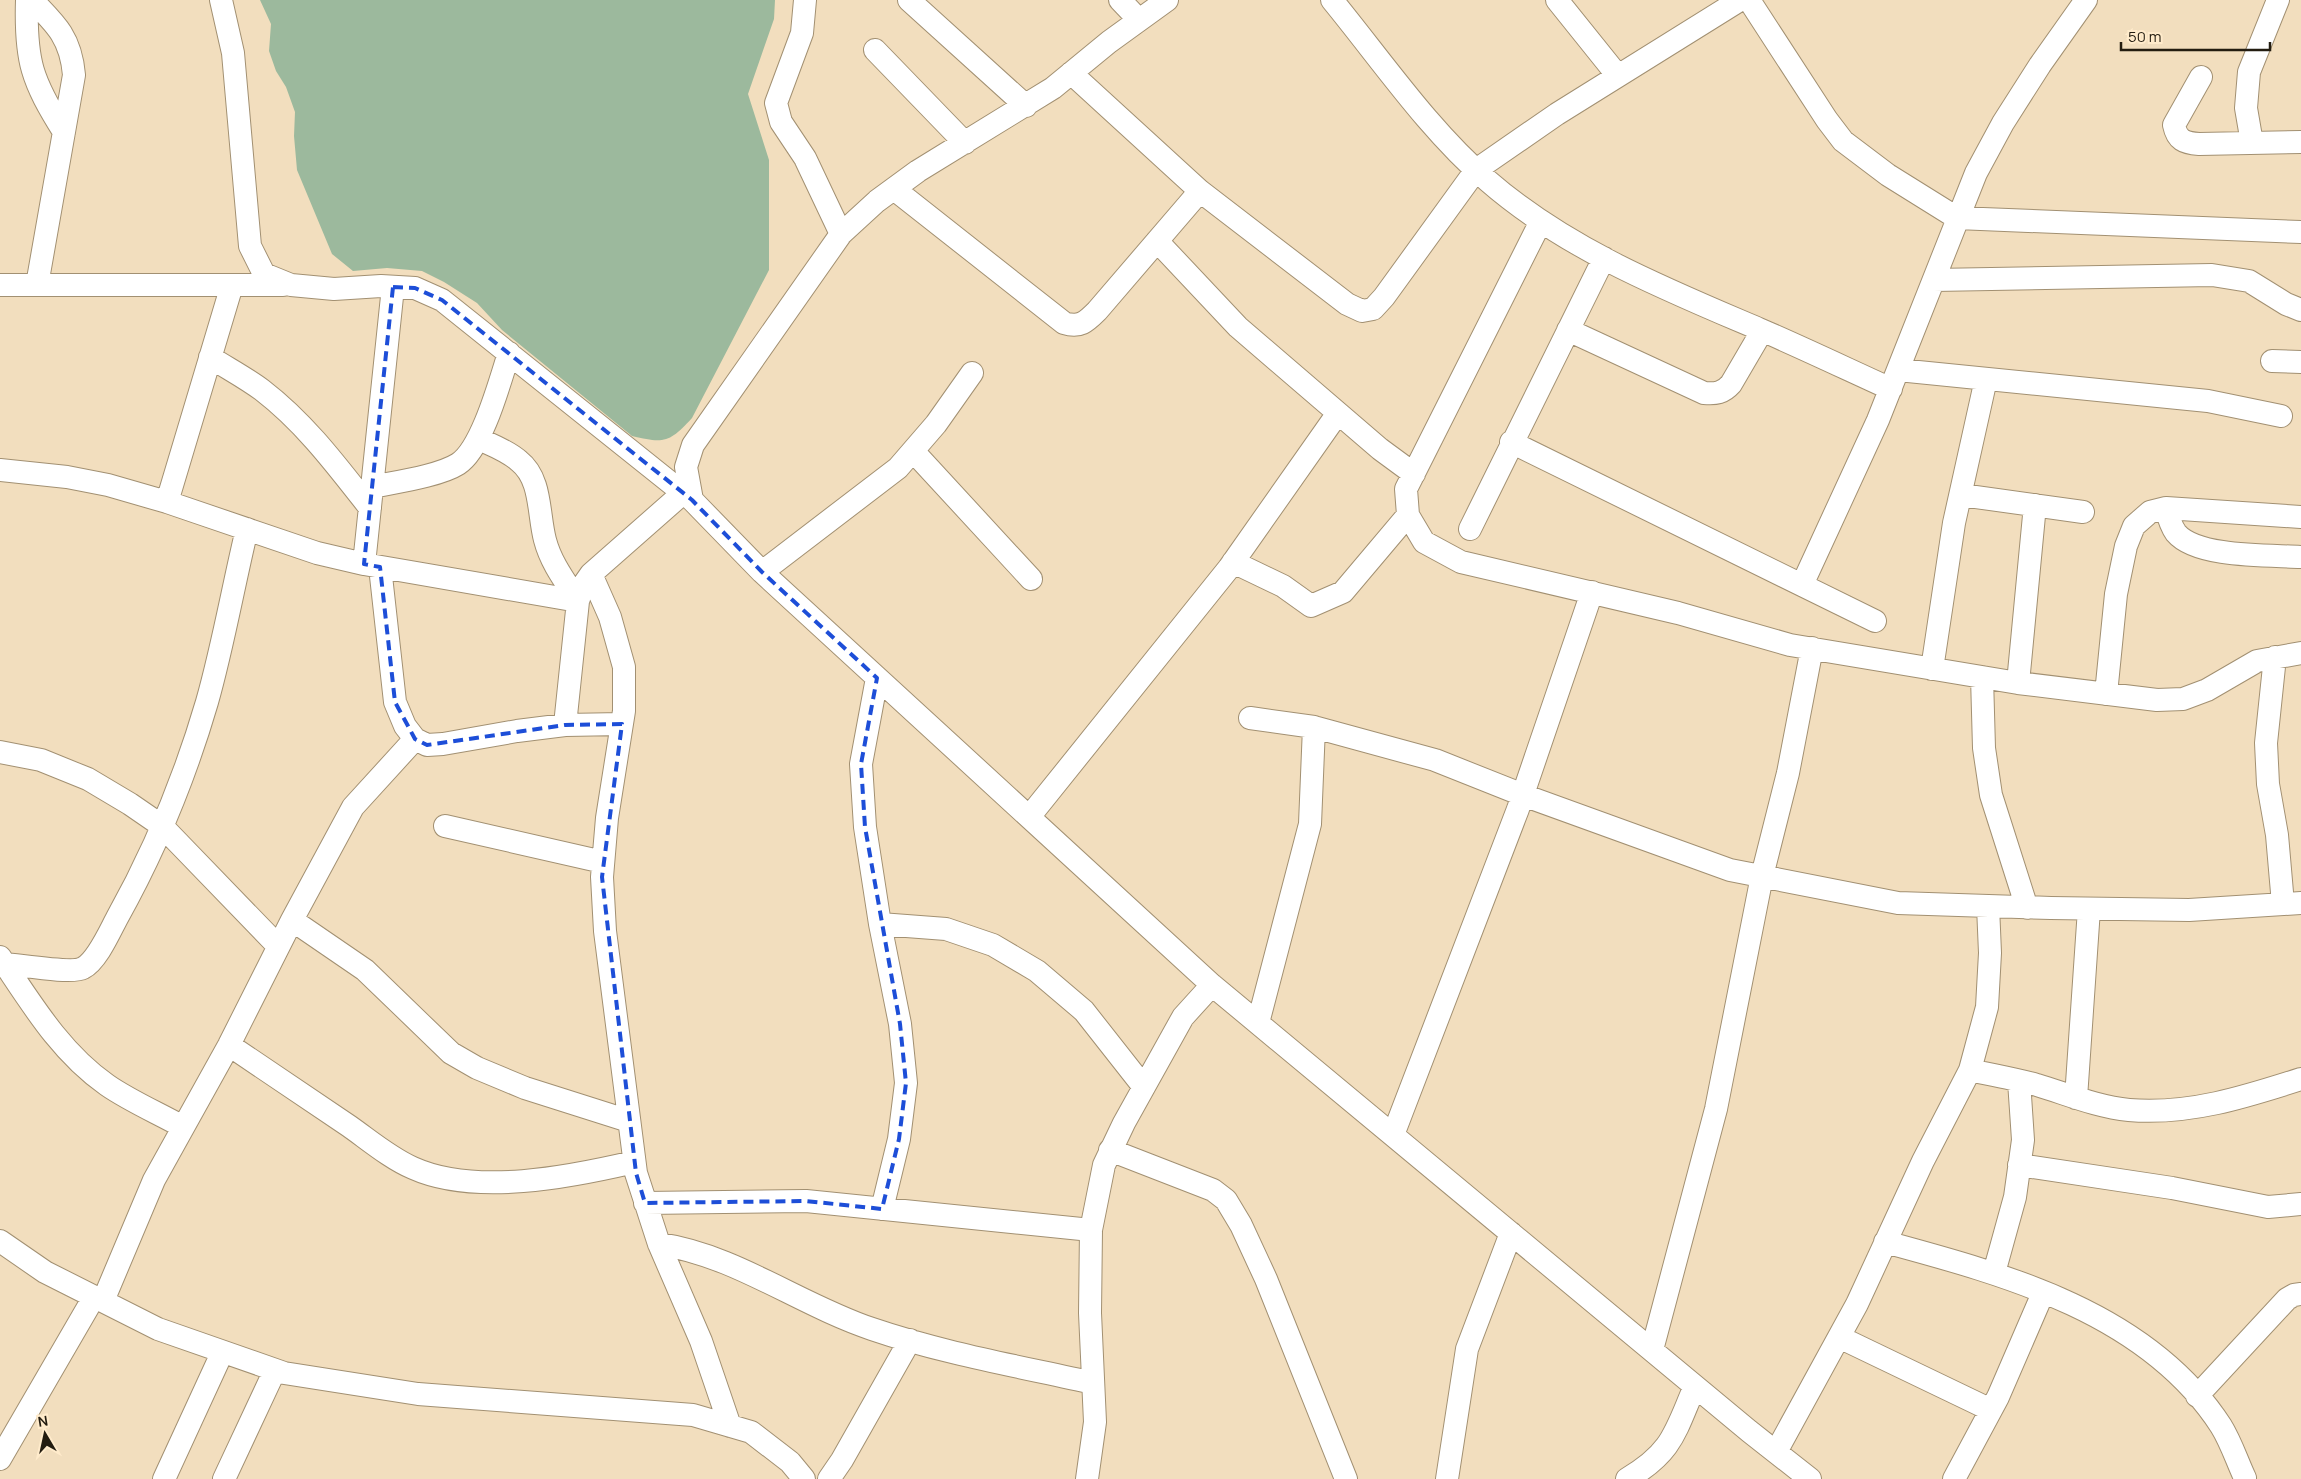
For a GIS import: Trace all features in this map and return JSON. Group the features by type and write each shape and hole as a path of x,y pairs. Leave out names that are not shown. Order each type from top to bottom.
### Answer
{"street":[{"path":"27,0 26,33 34,77 44,100 64,132"},
{"path":"32,0 61,32 72,53 74,75 37,285"},
{"path":"221,0 233,53 250,246 264,274 291,285"},
{"path":"805,0 802,33 776,103 781,122 805,158 841,234"},
{"path":"910,0 1026,106"},
{"path":"1120,0 1139,20"},
{"path":"687,496 686,466 693,445 841,234 877,201 918,171 1053,88 1167,0"},
{"path":"1332,0 1440,134 1488,181 1570,239 1604,258 1690,300 1762,331 1894,379 1986,379 2208,401 2281,416"},
{"path":"1557,0 1618,76"},
{"path":"1071,73 1200,191 1347,304 1362,311 1373,309 1384,297 1476,170 1618,76 1740,0"},
{"path":"1749,0 1827,120 1843,141 1888,176 1957,218 2301,232"},
{"path":"1802,585 1894,379 1976,173 2003,123 2040,65 2086,0"},
{"path":"2252,143 2246,108 2249,72 2278,0"},
{"path":"875,50 965,143"},
{"path":"2200,77 2174,125 2176,136 2184,143 2301,142"},
{"path":"894,189 1064,323 1075,326 1085,323 1097,311 1200,191"},
{"path":"1541,220 1406,489 1408,515 1424,542 1461,562 1678,613 1790,644 2018,683 2157,700 2183,699 2207,690 2257,661 2301,653"},
{"path":"1156,242 1238,327 1380,449 1414,474"},
{"path":"1470,529 1604,258"},
{"path":"1934,280 2212,275 2249,282 2286,304 2301,310"},
{"path":"0,285 291,285 334,289 393,287 414,288 442,300 687,496 762,572 1212,985 1695,1386 1810,1479"},
{"path":"167,502 232,285"},
{"path":"393,287 371,498 372,566 395,702 405,726 415,739 427,745 443,744 517,730 565,725 622,724"},
{"path":"1568,330 1704,393 1714,394 1724,391 1731,384 1762,331"},
{"path":"371,498 458,465 470,455 479,439 510,353"},
{"path":"210,357 262,390 302,426 371,498"},
{"path":"2272,361 2301,362"},
{"path":"762,572 898,468 936,424 972,373"},
{"path":"1932,669 1954,523 1986,379"},
{"path":"1029,817 1233,562 1338,413"},
{"path":"479,439 520,461 530,473 536,487 542,525 551,556 556,568 578,601"},
{"path":"1512,442 1875,621"},
{"path":"913,450 1031,579"},
{"path":"0,470 66,477 108,486 167,502 317,553 372,566 578,601"},
{"path":"1961,495 2083,512"},
{"path":"565,725 578,601 584,584 591,574 687,496"},
{"path":"2018,683 2035,505"},
{"path":"2106,694 2116,594 2126,546 2134,526 2150,512 2166,508 2301,517"},
{"path":"2166,508 2176,533 2189,544 2217,550 2301,557"},
{"path":"1233,562 1283,586 1311,606 1343,592 1408,515"},
{"path":"2,960 70,970 83,968 93,958 106,938 142,874 162,826 207,702 247,529"},
{"path":"591,574 612,625 624,667 626,688 607,818 603,862 605,931 634,1162 659,1244 702,1340 730,1426"},
{"path":"1394,1135 1466,950 1523,795 1592,592"},
{"path":"1652,1350 1716,1109 1762,876 1788,773 1812,648"},
{"path":"1250,718 1314,727 1436,760 1523,795 1730,870 1898,903 2027,908 2189,910 2292,903 2268,784 2266,743 2275,657"},
{"path":"1982,677 1984,748 1991,795 2027,908"},
{"path":"877,678 861,764 865,827 880,924 900,1024 906,1083 899,1139 882,1209"},
{"path":"1258,1023 1310,824 1314,727"},
{"path":"0,1459 98,1299 154,1180 229,1044 278,946 353,807 415,739"},
{"path":"0,752 41,760 88,779 162,826 278,946"},
{"path":"446,826 603,862"},
{"path":"1776,1452 1839,1337 1970,1070 1987,1007 1990,953 1988,906"},
{"path":"2076,1098 2089,909"},
{"path":"292,920 365,970 451,1053 477,1068 525,1088 629,1121"},
{"path":"880,924 946,929 993,945 1036,970 1084,1011 1143,1086"},
{"path":"2,960 46,1025 77,1060 107,1085 183,1127"},
{"path":"1087,1479 1095,1422 1090,1313 1092,1230 1104,1165 1143,1086 1183,1017 1212,985"},
{"path":"229,1044 373,1143 413,1168 454,1179 512,1182 588,1173 634,1162"},
{"path":"1970,1070 2129,1110 2176,1109 2229,1102 2301,1079"},
{"path":"1994,1273 2015,1198 2023,1140 2019,1081"},
{"path":"1110,1150 1213,1190 1226,1200 1241,1225 1266,1279 1346,1479"},
{"path":"2019,1165 2172,1188 2268,1207 2301,1204"},
{"path":"645,1203 806,1201 1092,1230"},
{"path":"1447,1479 1467,1349 1511,1233"},
{"path":"0,1241 45,1272 158,1329 275,1370 418,1394 693,1415 751,1432 790,1462 804,1479"},
{"path":"1885,1242 1994,1273 2090,1312 2165,1361 2197,1396 2221,1427 2245,1478"},
{"path":"659,1244 683,1248 710,1257 822,1310 873,1330 1093,1383"},
{"path":"1954,1479 1991,1410 2043,1293"},
{"path":"2197,1396 2287,1300 2294,1295 2301,1294"},
{"path":"1839,1337 1991,1410"},
{"path":"829,1479 842,1460 910,1340"},
{"path":"164,1479 222,1353"},
{"path":"224,1479 275,1370"},
{"path":"1627,1479 1649,1466 1671,1443 1695,1386"}],"highlighted area":[{"path":"393,287 415,288 442,300 692,500 762,572 877,678 861,764 865,827 900,1024 906,1083 899,1139 882,1209 806,1201 645,1203 636,1173 602,877 622,724 565,725 443,744 427,745 415,739 395,702 380,567 364,564"}],"shaded area":[{"path":"260,0 775,0 774,19 748,94 769,160 769,270 692,418 678,432 666,439 660,440 632,436 502,330 477,303 444,282 422,271 387,268 353,271 332,254 297,170 294,136 295,112 286,87 276,71 269,51 271,24"}]}
